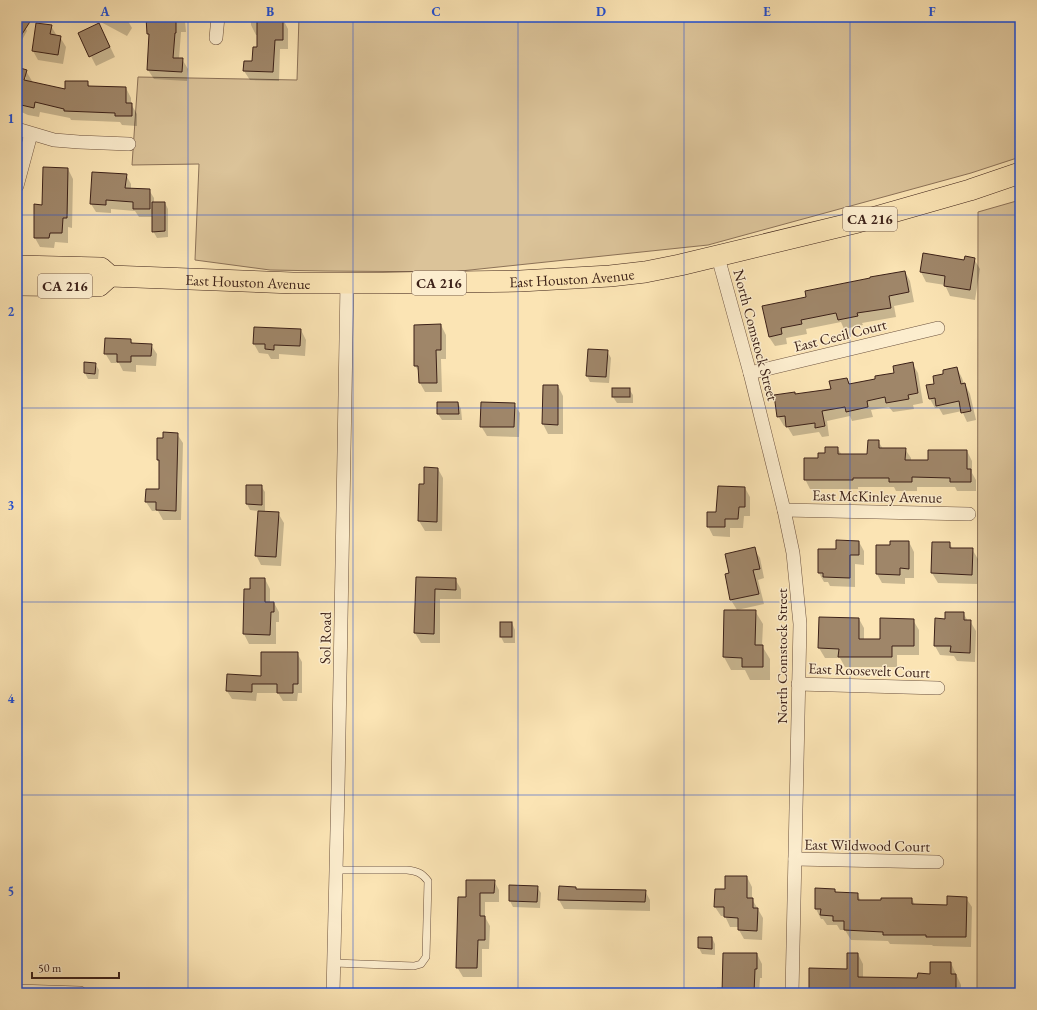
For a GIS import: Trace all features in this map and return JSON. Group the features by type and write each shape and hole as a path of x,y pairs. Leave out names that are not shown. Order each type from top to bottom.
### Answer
{"main road":[{"name":"East Houston Avenue","path":"17,266 101,268 110,276 293,282 458,283 585,278 645,272 718,257 905,209 1020,173"},
{"name":"CA 216","path":"17,285 99,286 110,276"}],"street":[{"path":"216,38 218,17"},
{"path":"17,129 60,141 129,144"},
{"path":"17,186 31,134"},
{"name":"North Comstock Street","path":"718,257 750,373 784,510 793,553 798,593 800,624 792,993"},
{"name":"Sol Road","path":"333,993 347,283"},
{"name":"East Cecil Court","path":"750,373 938,328"},
{"name":"East McKinley Avenue","path":"784,510 969,514"},
{"name":"East Roosevelt Court","path":"798,684 938,688"},
{"name":"East Wildwood Court","path":"795,859 937,862"},
{"path":"17,991 80,993"}],"lane":[{"path":"334,964 414,966 421,964 426,957 427,934 428,881 423,875 407,870 336,870"}],"shaded area":[{"path":"299,17 1020,17 1020,157 971,173 708,245 451,272 270,270 195,260 199,164 132,165 138,77 297,80"},
{"path":"1020,200 1020,993 977,993 978,212"}],"building":[{"path":"17,17 33,17 17,42"},
{"path":"146,17 176,17 173,58 183,58 182,72 147,70 149,34 147,34"},
{"path":"257,18 283,18 283,40 275,40 273,72 243,71 244,61 252,61 253,47 257,47"},
{"path":"36,23 52,25 50,34 61,36 58,55 32,51"},
{"path":"99,23 110,47 89,57 78,33"},
{"path":"17,67 27,70 24,80 65,89 65,81 88,81 88,86 126,87 126,103 132,103 132,116 115,116 115,113 64,111 64,109 35,102 34,108 17,104"},
{"path":"43,167 68,168 67,218 63,218 62,233 50,233 49,238 34,238 34,204 42,205"},
{"path":"92,172 127,174 125,188 150,189 150,209 133,209 133,202 106,200 106,205 90,204"},
{"path":"152,202 165,202 165,231 152,232"},
{"path":"923,253 964,260 965,256 975,258 970,290 944,286 945,276 920,272"},
{"path":"905,271 909,292 889,296 891,308 857,313 858,316 838,320 836,313 801,320 802,324 781,328 782,334 769,337 762,306 806,297 805,291"},
{"path":"441,324 441,350 436,350 437,383 419,383 418,366 414,366 414,325"},
{"path":"254,327 301,329 300,346 274,345 274,350 265,349 265,344 253,344"},
{"path":"105,338 131,339 131,343 152,344 151,356 131,356 131,362 117,362 117,354 104,354"},
{"path":"588,349 608,350 606,377 586,376"},
{"path":"84,362 96,363 95,374 84,373"},
{"path":"913,362 918,393 908,395 909,399 886,403 885,397 867,401 868,407 846,412 845,407 822,411 825,426 815,428 815,423 786,427 785,416 777,417 774,395 795,392 795,394 831,389 829,381 847,378 849,384 875,379 875,376 894,373 893,366"},
{"path":"957,367 961,384 965,383 971,411 961,413 959,401 936,406 935,398 929,399 926,385 934,384 933,376 943,374 943,370"},
{"path":"543,385 558,385 558,425 542,424"},
{"path":"612,388 630,388 630,397 612,397"},
{"path":"437,402 458,402 459,414 437,414"},
{"path":"481,402 515,403 514,427 480,427"},
{"path":"163,432 178,433 176,511 156,510 156,502 145,502 146,489 159,489 157,438 163,438"},
{"path":"868,440 879,440 879,448 906,448 905,460 928,460 928,450 967,450 967,469 971,469 971,482 950,482 950,478 912,477 912,482 889,482 889,478 804,480 804,458 818,458 818,453 825,453 825,447 838,447 838,454 867,454"},
{"path":"424,467 438,468 437,522 418,521 419,484 424,484"},
{"path":"246,485 262,485 262,505 246,504"},
{"path":"718,486 745,487 745,507 739,507 738,519 725,519 725,527 707,527 707,512 716,512"},
{"path":"258,511 279,512 276,557 255,556"},
{"path":"836,540 859,541 859,555 850,555 850,578 823,577 823,573 818,573 818,549 836,549"},
{"path":"890,541 909,541 909,569 900,568 900,575 876,574 876,545 890,545"},
{"path":"932,542 950,542 950,548 973,548 972,575 931,573"},
{"path":"755,547 760,569 753,570 759,594 730,600 725,574 729,573 725,554"},
{"path":"416,577 456,578 456,590 435,589 434,634 414,633"},
{"path":"250,578 265,578 265,602 274,602 274,612 271,612 270,635 243,634 244,589 250,589"},
{"path":"724,610 756,610 755,645 763,645 763,667 742,667 742,658 723,657"},
{"path":"945,612 964,612 964,620 971,620 970,653 950,652 951,646 934,646 935,618 945,619"},
{"path":"819,617 859,618 859,639 880,639 880,618 914,619 914,646 892,646 892,657 838,657 839,649 818,648"},
{"path":"500,622 512,622 512,637 500,637"},
{"path":"261,652 298,652 298,684 293,684 293,693 277,693 277,684 252,684 252,692 226,691 227,674 261,676"},
{"path":"725,876 747,876 747,898 753,898 753,908 758,908 757,931 738,930 738,918 724,917 724,907 714,907 715,889 725,889"},
{"path":"466,880 495,880 494,893 480,893 480,916 485,916 485,940 478,940 477,968 456,968 458,897 466,897"},
{"path":"509,885 538,886 537,902 509,901"},
{"path":"559,886 576,887 576,889 646,890 645,902 558,900"},
{"path":"815,888 835,889 835,892 858,893 858,900 912,898 912,904 947,905 947,896 967,897 966,937 883,935 883,932 844,930 844,921 833,921 833,916 820,915 821,909 815,909"},
{"path":"698,937 712,937 712,949 698,948"},
{"path":"723,953 757,953 754,993 722,993"},
{"path":"847,953 858,953 858,977 917,978 918,973 930,974 930,962 951,962 951,974 956,974 956,993 809,993 809,968 847,969"}]}
